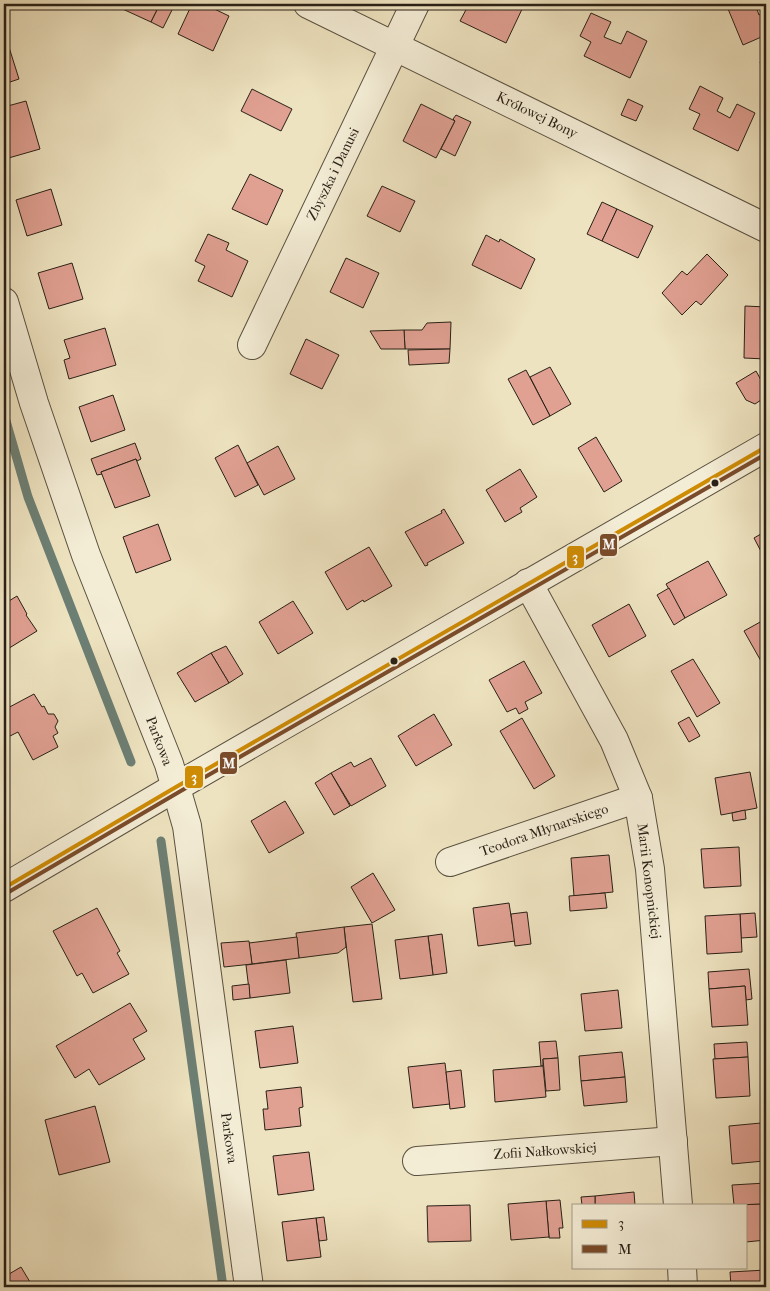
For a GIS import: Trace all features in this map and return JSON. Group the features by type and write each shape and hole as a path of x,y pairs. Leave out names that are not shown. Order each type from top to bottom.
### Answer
{"street":[{"name":"Królowej Bony","path":"308,4 766,228"},
{"name":"Zbyszka i Danusi","path":"252,345 415,4"},
{"name":"Parkowa","path":"4,302 34,403 86,555 165,755 187,826 249,1287"},
{"path":"4,888 528,583 766,447"},
{"name":"Marii Konopnickiej","path":"528,583 614,740 638,798 650,869 678,1204"},
{"name":"Teodora Młynarskiego","path":"450,862 638,798"},
{"name":"Zofii Nałkowskiej","path":"417,1160 674,1141"},
{"path":"682,1268 683,1287"}],"building":[{"path":"117,4 160,4 151,22 116,6"},
{"path":"160,4 175,4 163,28 151,22"},
{"path":"192,4 204,4 229,16 213,51 178,34"},
{"path":"464,4 488,4 498,8 500,4 524,5 506,43 460,21 468,6"},
{"path":"726,4 755,4 759,15 766,11 766,35 743,45"},
{"path":"591,13 611,22 604,37 621,44 627,31 647,41 630,78 584,56 591,42 580,36"},
{"path":"8,44 19,79 4,84 4,45"},
{"path":"766,60 766,77 760,62"},
{"path":"700,86 723,98 717,111 730,118 737,104 755,113 738,151 693,129 700,114 689,109"},
{"path":"252,89 292,109 281,131 241,111"},
{"path":"628,99 643,106 636,121 621,115"},
{"path":"26,101 40,149 5,159 4,107"},
{"path":"421,104 455,121 436,158 403,141"},
{"path":"456,115 471,122 455,156 441,149 455,121 453,119"},
{"path":"250,174 283,190 267,225 232,209"},
{"path":"382,186 415,201 400,232 367,216"},
{"path":"51,189 62,225 27,236 16,200"},
{"path":"602,202 617,209 602,241 587,234"},
{"path":"617,209 653,226 638,258 602,241"},
{"path":"208,234 229,243 226,250 248,261 232,297 198,281 205,266 195,261"},
{"path":"486,235 499,242 500,239 535,259 521,289 472,265"},
{"path":"707,254 728,275 701,305 696,301 682,315 662,293 682,271 687,275"},
{"path":"346,258 379,273 363,308 330,292"},
{"path":"72,263 83,299 49,309 38,273"},
{"path":"745,306 766,307 766,359 744,358"},
{"path":"451,322 450,349 405,349 404,330 422,330 427,323"},
{"path":"105,328 116,365 69,379 64,360 70,358 64,340"},
{"path":"404,330 405,349 381,349 370,331"},
{"path":"306,339 339,355 322,389 290,374"},
{"path":"450,349 449,363 409,365 408,350"},
{"path":"550,367 571,404 550,416 530,377"},
{"path":"526,370 550,416 533,425 508,379"},
{"path":"756,371 766,389 764,398 755,404 746,400 736,383"},
{"path":"113,395 125,430 91,442 79,407"},
{"path":"596,437 622,481 604,492 578,448"},
{"path":"135,443 141,459 137,461 136,459 97,475 91,459"},
{"path":"238,445 258,485 235,497 215,458"},
{"path":"278,446 295,479 264,495 247,463"},
{"path":"136,459 150,496 115,508 101,472"},
{"path":"520,469 537,497 520,508 522,512 505,522 486,490"},
{"path":"444,509 464,543 427,563 428,565 425,566 405,532 442,513 441,511"},
{"path":"158,524 171,560 136,573 123,537"},
{"path":"766,531 766,561 754,538"},
{"path":"369,547 392,586 347,610 325,572"},
{"path":"708,561 727,595 685,618 666,584"},
{"path":"669,588 685,618 674,625 657,595"},
{"path":"17,596 26,615 37,631 6,650 4,647 4,604"},
{"path":"293,601 313,633 278,654 259,622"},
{"path":"629,604 646,636 609,657 592,625"},
{"path":"762,621 766,627 766,670 744,631"},
{"path":"226,646 243,674 229,683 211,653"},
{"path":"211,653 229,683 195,702 177,673"},
{"path":"693,659 720,703 697,717 671,671"},
{"path":"524,661 542,693 525,702 528,709 519,714 516,708 507,712 489,680"},
{"path":"34,694 48,714 54,714 58,721 55,727 58,733 53,736 58,747 33,760 18,732 4,739 4,710"},
{"path":"434,714 452,745 416,766 398,736"},
{"path":"689,717 700,736 689,742 678,723"},
{"path":"522,718 555,776 534,789 500,731"},
{"path":"371,758 386,786 351,806 331,773 351,762 354,767"},
{"path":"750,772 757,808 721,815 715,778"},
{"path":"331,773 350,806 334,815 315,783"},
{"path":"285,801 304,833 269,853 251,821"},
{"path":"745,810 746,819 733,821 732,813"},
{"path":"739,847 741,886 704,888 701,849"},
{"path":"609,855 613,892 574,896 571,858"},
{"path":"373,873 395,910 372,923 351,887"},
{"path":"605,893 607,908 570,911 569,896"},
{"path":"509,903 515,941 478,946 473,908"},
{"path":"97,908 120,951 117,953 129,974 93,993 82,973 77,976 53,931"},
{"path":"527,912 531,944 515,946 511,914"},
{"path":"755,913 757,937 741,938 740,914"},
{"path":"740,914 742,952 707,954 705,916"},
{"path":"372,924 382,999 353,1002 344,927"},
{"path":"344,927 346,947 338,953 299,958 296,933"},
{"path":"442,934 447,973 433,975 428,936"},
{"path":"428,936 433,975 400,979 395,940"},
{"path":"297,937 299,958 252,964 249,943"},
{"path":"249,941 252,964 224,967 221,943"},
{"path":"286,960 290,993 250,998 246,965"},
{"path":"749,969 752,999 746,1000 745,986 709,989 708,972"},
{"path":"249,984 250,998 233,1000 232,986"},
{"path":"745,986 748,1025 712,1027 709,989"},
{"path":"618,990 622,1028 585,1031 581,994"},
{"path":"130,1003 147,1031 133,1039 145,1059 99,1085 89,1069 75,1078 56,1046"},
{"path":"293,1026 298,1063 260,1068 255,1031"},
{"path":"556,1041 558,1058 543,1059 543,1066 541,1066 539,1042"},
{"path":"747,1042 748,1057 715,1059 714,1044"},
{"path":"622,1052 625,1077 581,1081 579,1056"},
{"path":"748,1057 750,1096 716,1098 713,1059"},
{"path":"558,1058 560,1090 546,1091 543,1059"},
{"path":"445,1063 450,1104 413,1108 408,1067"},
{"path":"543,1066 546,1097 495,1102 493,1070"},
{"path":"461,1070 465,1107 450,1109 446,1072"},
{"path":"625,1077 627,1102 584,1106 581,1081"},
{"path":"301,1087 303,1107 299,1108 301,1126 265,1130 263,1109 268,1109 266,1091"},
{"path":"95,1106 110,1162 59,1175 45,1120"},
{"path":"761,1123 764,1161 732,1164 729,1126"},
{"path":"309,1152 314,1190 278,1195 273,1156"},
{"path":"766,1183 766,1204 734,1204 732,1185"},
{"path":"634,1192 635,1204 595,1204 595,1196"},
{"path":"595,1196 595,1204 582,1204 581,1197"},
{"path":"560,1200 563,1228 559,1228 560,1238 549,1238 546,1201"},
{"path":"546,1201 549,1237 511,1240 508,1204"},
{"path":"766,1204 766,1240 748,1242 748,1205"},
{"path":"470,1205 471,1241 428,1242 427,1206"},
{"path":"324,1217 327,1240 319,1241 316,1218"},
{"path":"316,1218 321,1257 287,1261 282,1222"},
{"path":"21,1267 33,1287 4,1287 4,1277"},
{"path":"766,1270 766,1287 731,1287 730,1272"},
{"path":"340,1283 340,1287 304,1287"}],"waterway":[{"path":"4,414 28,497 131,762"},
{"path":"161,841 223,1287"}],"transit line":[{"name":"3","path":"4,888 766,447"},
{"name":"M","path":"7,893 766,454"}]}
